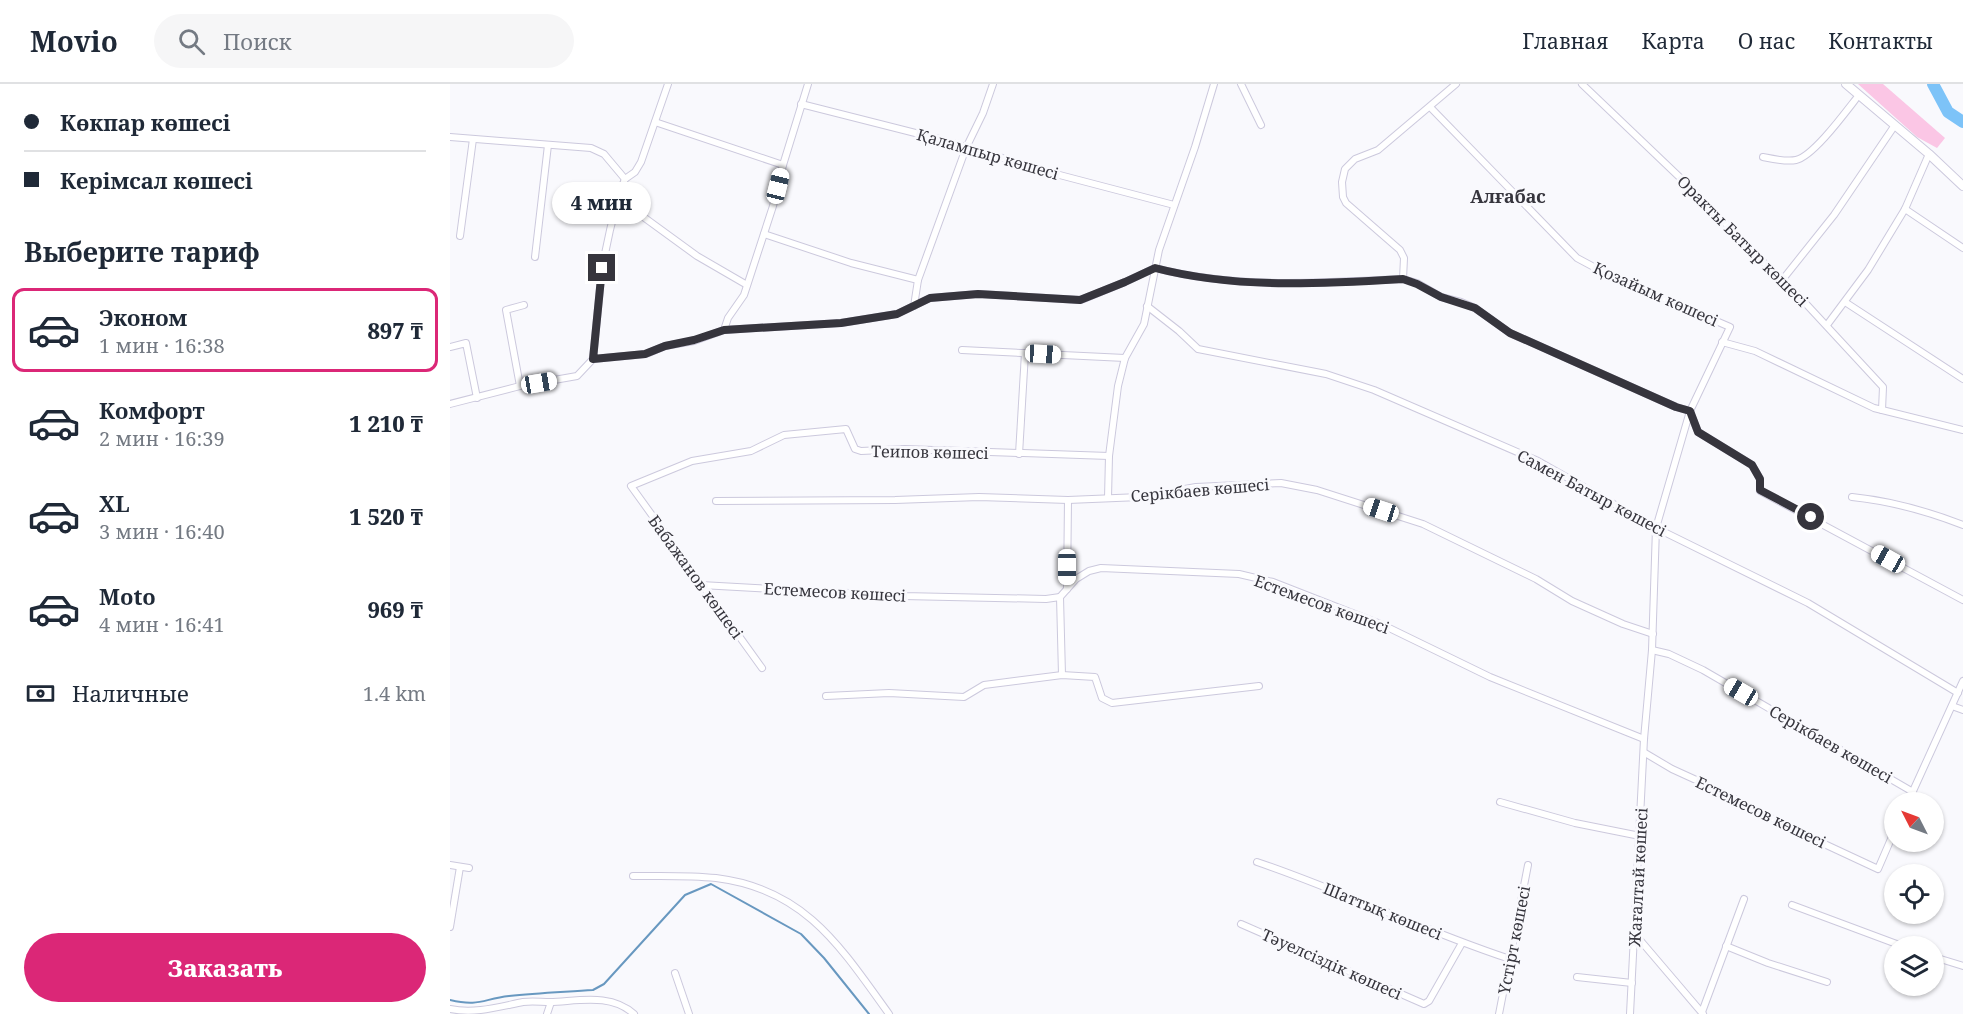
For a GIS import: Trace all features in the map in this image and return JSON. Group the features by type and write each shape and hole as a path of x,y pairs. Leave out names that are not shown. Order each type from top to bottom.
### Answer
{"main road":[{"path":"1846,84 1895,124 1963,186"}],"street":[{"path":"450,404 520,386 577,376 593,359 602,268 619,194 625,178 635,172 641,162 668,84"},
{"path":"724,330 728,318 744,295 808,84"},
{"path":"914,306 918,280 966,148 984,113 993,84"},
{"path":"1108,498 1109,456 1118,386 1125,358 1144,324 1155,268 1214,84"},
{"path":"1241,84 1262,125"},
{"path":"1403,279 1404,258 1400,250 1346,203 1343,197 1342,182 1346,169 1355,159 1378,150 1456,84"},
{"name":"Оракты Батыр көшесі","path":"1582,84 1693,190 1827,325 1883,387 1882,410"},
{"path":"1763,158 1794,160 1801,158 1824,137 1859,95"},
{"name":"Қалампыр көшесі","path":"801,104 939,139 1174,205"},
{"name":"Қозайым көшесі","path":"1430,107 1577,258 1605,273 1730,327 1722,342 1755,351 1882,410 1963,430"},
{"path":"655,122 783,165"},
{"path":"1783,279 1834,215 1895,124"},
{"path":"450,137 591,148 613,162 625,178"},
{"path":"460,236 473,139"},
{"path":"536,257 548,145"},
{"path":"1827,325 1868,270 1905,208 1929,154"},
{"path":"619,194 627,205 697,256 747,285"},
{"path":"1905,208 1963,248"},
{"path":"764,234 851,263 918,280"},
{"path":"593,359 645,354 665,346 724,330 841,323 897,314 930,298 978,294 1080,300 1155,268 1186,276 1269,284 1403,279 1441,297 1475,308 1510,333 1676,407 1690,411"},
{"path":"1845,302 1963,379"},
{"path":"520,386 506,310 524,305"},
{"name":"Самен Батыр көшесі","path":"1147,306 1198,349 1326,374 1374,390 1538,462 1656,528 1808,603 1958,693"},
{"path":"1653,634 1656,528 1690,411 1722,342"},
{"path":"450,347 466,343 477,398"},
{"path":"962,350 1125,358"},
{"path":"1019,454 1025,353"},
{"path":"1690,411 1698,432 1752,465 1760,479 1760,490 1963,600"},
{"name":"Теипов көшесі","path":"631,486 692,462 751,452 784,435 846,429 855,449 861,451 905,449 1109,456"},
{"name":"Серікбаев көшесі","path":"716,501 979,497 1068,500 1140,497 1196,487 1281,483 1317,490 1423,524 1536,579 1572,601 1623,624 1653,634"},
{"name":"Бабажанов көшесі","path":"631,486 762,668"},
{"path":"1852,497 1898,504 1938,515 1963,525"},
{"path":"1067,590 1068,500"},
{"name":"Естемесов көшесі","path":"701,585 903,596 1046,599 1060,597 1076,579 1089,571 1101,568 1239,574 1273,582 1383,625 1490,677 1644,739"},
{"path":"1060,597 1062,675"},
{"name":"Жағалтай көшесі","path":"1630,1014 1644,739 1653,634"},
{"name":"Серікбаев көшесі","path":"1652,650 1669,654 1703,670 1913,792"},
{"path":"826,696 889,693 964,697 984,685 1062,675 1095,677 1102,698 1112,703 1259,686"},
{"path":"1913,792 1963,681"},
{"path":"1952,706 1963,710"},
{"name":"Естемесов көшесі","path":"1645,753 1672,769 1878,869 1885,852"},
{"path":"1500,802 1575,823 1640,836"},
{"name":"Шаттық көшесі","path":"1257,862 1294,874 1462,943 1510,959"},
{"path":"450,865 469,868"},
{"name":"Үстірт көшесі","path":"1499,1014 1528,865"},
{"path":"450,927 460,867"},
{"path":"633,876 698,876 755,886 775,893 793,904 826,932 889,1014"},
{"path":"1634,933 1702,1013 1744,898"},
{"path":"1792,905 1884,939"},
{"name":"Тәуелсіздік көшесі","path":"1241,924 1424,1004 1429,1001 1462,943"},
{"path":"1726,946 1768,963 1827,982"},
{"path":"1944,960 1963,966"},
{"path":"675,973 689,1014"},
{"path":"1577,977 1632,983"},
{"path":"451,1011 478,1011 525,1002 551,1002 568,999 607,1000 634,1014"},
{"path":"547,1014 551,1002"}],"shaded area":[{"path":"1858,84 1883,84 1945,138 1937,148 1917,137"}],"waterway":[{"path":"1933,84 1948,112 1963,122"},
{"path":"450,1000 475,1003 509,996 593,990 604,984 685,895 711,884 801,934 824,958 869,1014"}],"district":[{"name":"Алғабас","path":"1508,196"}],"route":[{"path":"602,268 593,359 645,354 665,346 724,330 841,323 897,314 930,298 978,294 1080,300 1155,268 1186,276 1269,284 1403,279 1441,297 1475,308 1510,333 1676,407 1690,411 1698,432 1752,465 1760,479 1760,490 1811,517"}]}
